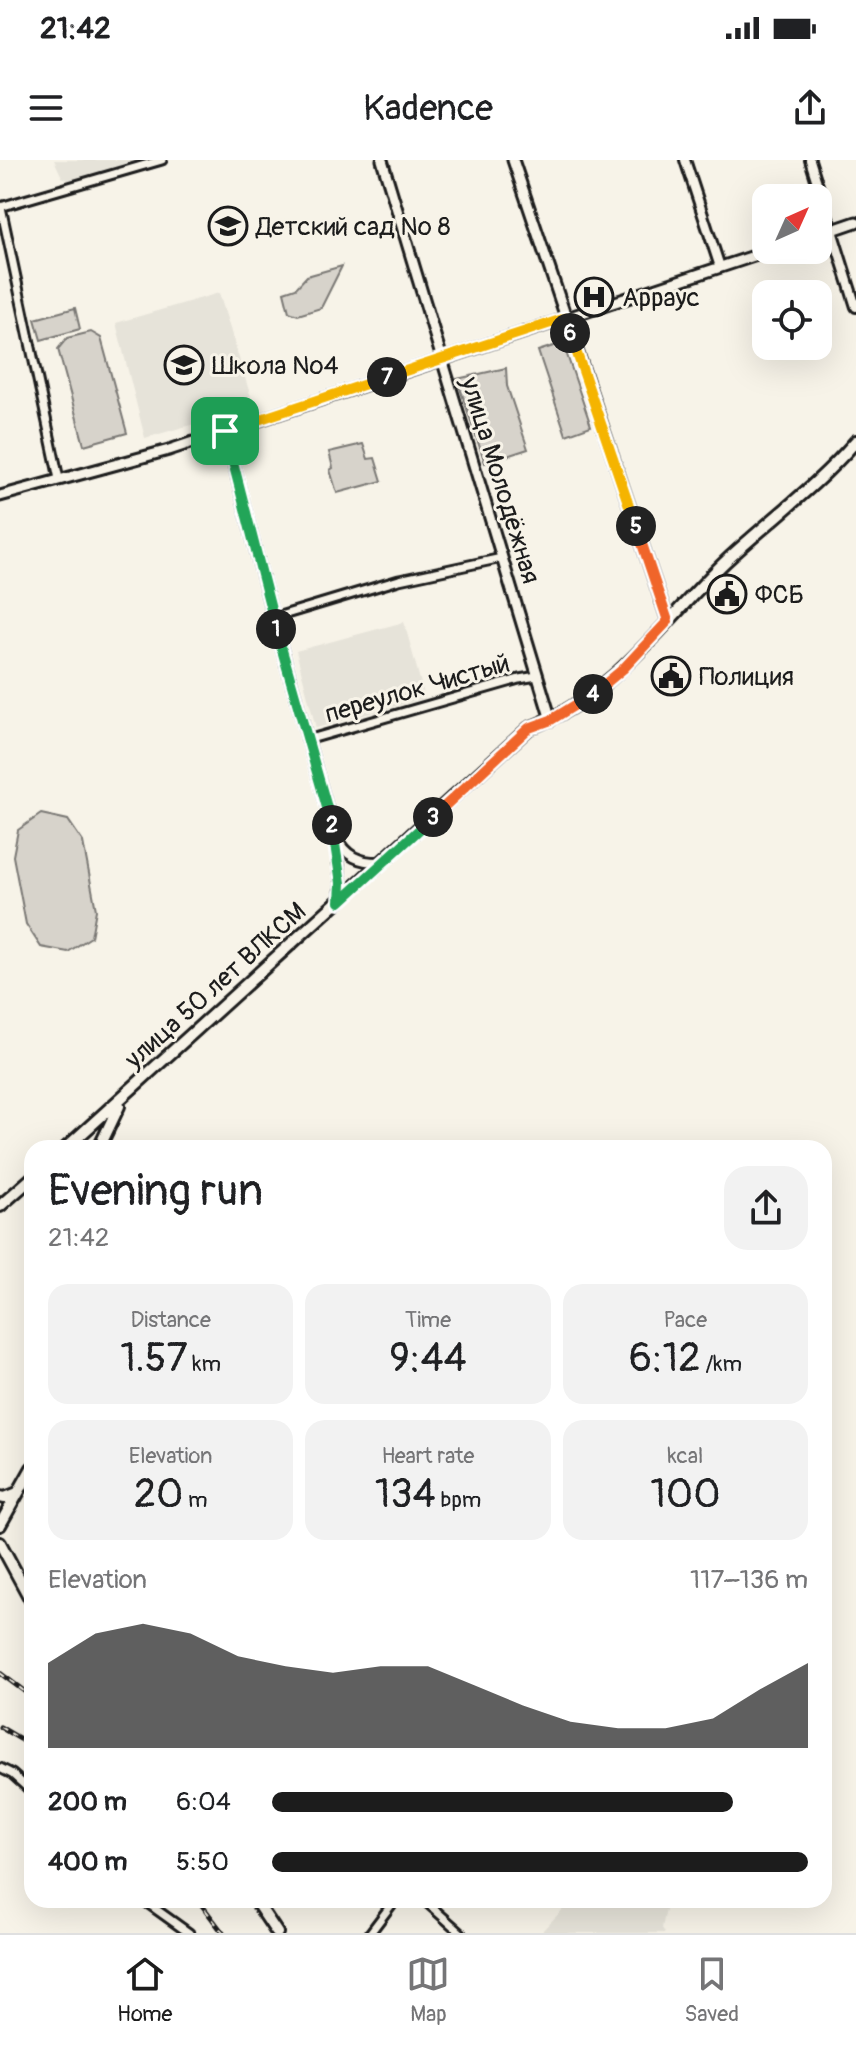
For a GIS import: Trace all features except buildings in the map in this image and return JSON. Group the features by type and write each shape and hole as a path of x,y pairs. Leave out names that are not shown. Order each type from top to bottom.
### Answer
{"main road":[{"name":"улица Молодёжная","path":"382,160 551,720"},
{"path":"513,160 668,621"},
{"path":"832,230 856,222"},
{"path":"0,496 169,450 752,257"},
{"name":"улица 50 лет ВЛКСМ","path":"75,1140 529,728 551,720 609,681 729,559 779,516 856,441"},
{"path":"103,1140 127,1094"},
{"path":"0,1206 24,1185"},
{"path":"0,1525 24,1482"},
{"path":"0,1497 18,1493"},
{"path":"0,1543 24,1587"},
{"path":"260,1908 277,1933"}],"street":[{"path":"59,479 0,207 162,160"},
{"path":"685,160 720,267"},
{"path":"810,160 818,184"},
{"path":"832,230 856,307"},
{"path":"225,431 273,618 335,835 341,848 349,855 366,863 385,861"},
{"path":"273,618 399,580 502,558"},
{"name":"переулок Чистый","path":"307,740 537,676"},
{"path":"335,835 341,883 340,902"},
{"path":"0,1768 24,1785"},
{"path":"154,1908 189,1933"},
{"path":"370,1933 389,1908"},
{"path":"433,1908 461,1933"}],"shaded area":[{"path":"54,160 137,160 73,182 62,177"},
{"path":"342,266 321,308 298,315 289,312 284,292 296,288 307,276"},
{"name":"Школа №4","path":"219,293 254,407 145,438 116,323"},
{"path":"75,308 80,329 41,340 35,319"},
{"path":"91,332 101,338 127,433 84,445 58,349 67,338"},
{"path":"563,343 591,426 566,435 538,351"},
{"path":"506,368 507,386 528,449 485,463 457,379"},
{"path":"363,444 368,459 375,458 382,481 337,493 330,470 333,468 329,452"},
{"path":"404,622 425,698 316,728 296,651"},
{"path":"41,814 68,820 83,842 96,910 91,937 68,952 41,947 26,924 13,856 18,830"},
{"path":"564,1908 666,1908 662,1928 665,1933 540,1933"}],"railway":[{"path":"0,1673 24,1691"},
{"path":"0,1727 24,1741"},
{"path":"204,1908 223,1933"}],"place":[{"name":"Детский сад № 8","path":"228,226"},
{"name":"Арраус","path":"594,297"},
{"name":"Школа №4","path":"184,365"},
{"name":"ФСБ","path":"727,594"},
{"name":"Полиция","path":"671,676"}],"route":[{"path":"566,318 668,621 602,687 551,720 529,728 340,902 342,892 335,835 273,618 225,431 566,318"}]}
